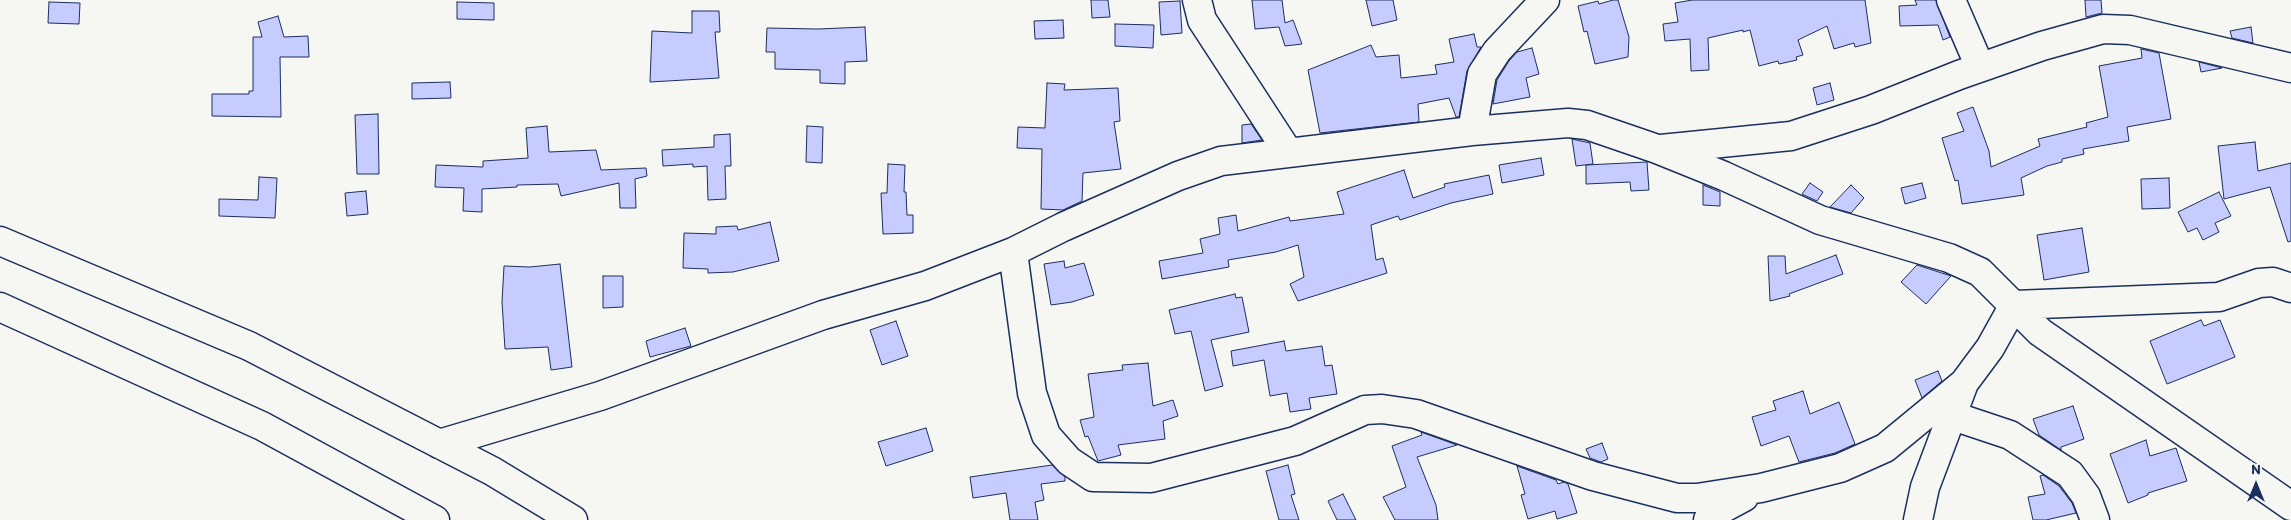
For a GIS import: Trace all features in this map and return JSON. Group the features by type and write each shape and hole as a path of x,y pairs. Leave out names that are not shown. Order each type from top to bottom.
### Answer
{"street":[{"path":"1197,0 1202,20 1288,152"},
{"path":"1472,131 1482,74 1497,51 1545,0"},
{"path":"1950,0 1980,67"},
{"path":"1657,149 1791,136 1871,110 1980,67 2082,33 2103,29 2130,30 2291,68"},
{"path":"439,444 600,396 823,315 925,286 1014,252 1063,227 1178,176 1221,161 1472,131 1568,122 1587,125 1657,149 1724,176 1820,220 1957,262 1980,272 2040,332 2291,506"},
{"path":"0,241 248,346 492,471 573,520"},
{"path":"1014,252 1032,393 1046,435 1069,461 1093,477 1150,478 1295,441 1365,410 1382,409 1416,414 1593,476 1677,498 1697,498 1761,488 1840,468 1885,448 1964,383"},
{"path":"2014,306 2219,296 2259,283 2274,282 2291,288"},
{"path":"1918,520 1925,487 1950,415 1964,383 1990,348 2014,306"},
{"path":"0,307 262,426 435,520"},
{"path":"1990,348 2040,332"},
{"path":"1950,415 2010,435 2070,474 2086,496 2095,520"},
{"path":"1708,520 1718,511 1761,488"}],"building":[{"path":"1091,0 1108,0 1110,17 1092,18"},
{"path":"1252,0 1282,0 1285,23 1293,20 1302,44 1285,46 1279,27 1255,29"},
{"path":"1366,0 1393,0 1397,20 1372,26"},
{"path":"1618,0 1629,37 1628,57 1595,64 1587,31 1584,32 1578,6 1598,1 1599,4"},
{"path":"1692,0 1865,0 1871,43 1855,47 1854,43 1834,49 1827,26 1798,40 1803,55 1796,57 1797,60 1779,64 1778,61 1759,66 1750,30 1743,32 1743,30 1708,38 1709,70 1691,71 1690,39 1665,41 1663,24 1678,22 1675,3"},
{"path":"1915,0 1936,0 1950,37 1943,40 1938,25 1900,26 1899,6 1917,5"},
{"path":"2085,0 2101,0 2102,13 2086,17"},
{"path":"1180,1 1182,33 1161,35 1159,2"},
{"path":"49,2 80,3 79,24 48,23"},
{"path":"457,2 494,3 494,20 457,19"},
{"path":"692,11 719,11 720,32 715,32 719,78 650,82 652,31 692,33"},
{"path":"278,16 284,37 308,36 309,57 280,57 281,117 212,116 212,94 249,94 249,91 253,91 253,37 262,37 258,22"},
{"path":"1063,20 1064,38 1035,39 1034,21"},
{"path":"1115,24 1154,25 1153,48 1115,46"},
{"path":"865,27 867,61 845,62 845,84 820,83 820,70 775,69 775,52 766,52 767,28 818,29"},
{"path":"2251,27 2253,43 2232,38 2230,31"},
{"path":"1474,34 1477,47 1481,47 1467,71 1459,117 1456,117 1449,98 1418,104 1419,122 1320,133 1308,70 1371,45 1376,57 1399,55 1401,78 1437,74 1435,65 1454,62 1449,39"},
{"path":"1532,48 1539,74 1526,78 1530,97 1493,104 1497,80 1509,61 1517,52"},
{"path":"2141,49 2159,53 2171,119 2127,127 2129,141 2083,149 2084,154 2062,159 2062,162 2047,166 2021,178 2024,195 1962,204 1958,180 1955,181 1942,138 1964,131 1957,113 1973,107 1989,151 1991,167 2040,146 2038,139 2087,127 2086,123 2108,117 2099,66 2142,58"},
{"path":"2199,62 2222,68 2201,72"},
{"path":"450,82 451,98 412,99 412,83"},
{"path":"1047,83 1065,84 1064,90 1118,88 1120,121 1114,122 1121,169 1083,173 1082,201 1063,210 1041,209 1042,149 1017,148 1018,127 1045,128"},
{"path":"1830,83 1834,100 1817,105 1813,88"},
{"path":"378,114 379,174 357,174 355,115"},
{"path":"1251,124 1262,140 1242,143 1242,125"},
{"path":"547,126 549,152 596,150 601,170 646,168 647,176 635,179 636,208 620,208 619,183 561,196 558,184 517,185 517,187 482,189 482,212 463,211 464,188 435,187 436,165 483,167 483,161 528,158 526,128"},
{"path":"807,126 823,127 822,163 806,162"},
{"path":"730,134 731,166 725,166 726,199 708,200 707,166 693,167 693,164 663,166 662,150 714,147 714,135"},
{"path":"1572,139 1590,143 1593,164 1576,166"},
{"path":"2255,142 2258,171 2291,163 2291,241 2288,242 2270,187 2224,199 2218,146"},
{"path":"1541,158 1544,175 1502,183 1499,165"},
{"path":"1647,162 1649,190 1631,191 1630,182 1586,184 1586,165"},
{"path":"888,164 905,165 904,192 906,192 907,215 913,215 913,233 883,234 881,193 887,193"},
{"path":"1404,170 1413,198 1445,187 1444,184 1489,175 1493,194 1451,203 1400,220 1398,216 1371,225 1376,260 1383,258 1387,273 1298,301 1290,284 1304,277 1298,245 1276,252 1228,260 1229,267 1162,279 1159,261 1203,253 1200,239 1220,234 1218,218 1236,215 1238,231 1289,217 1290,221 1344,214 1337,192"},
{"path":"259,177 277,178 275,218 219,216 219,199 258,200"},
{"path":"2169,178 2170,208 2142,209 2141,179"},
{"path":"1810,183 1823,192 1817,201 1802,194"},
{"path":"1922,183 1926,198 1905,204 1901,188"},
{"path":"1703,185 1720,192 1720,206 1703,205"},
{"path":"1851,185 1864,198 1851,213 1830,207"},
{"path":"366,191 368,214 347,216 345,193"},
{"path":"2219,192 2231,216 2215,223 2219,232 2203,240 2197,228 2188,232 2178,212"},
{"path":"770,222 779,261 733,272 708,273 708,269 683,268 684,233 716,234 716,227 737,226 738,230"},
{"path":"2082,228 2089,272 2044,280 2037,235"},
{"path":"1836,255 1843,274 1789,294 1790,296 1770,301 1768,256 1785,256 1786,274"},
{"path":"1064,261 1065,268 1084,263 1094,295 1072,302 1051,305 1044,264"},
{"path":"560,264 572,367 551,370 548,347 505,349 502,302 504,266 530,267"},
{"path":"1917,265 1951,276 1926,304 1901,282"},
{"path":"603,276 623,276 623,307 603,308"},
{"path":"1235,294 1236,298 1242,297 1249,332 1211,340 1223,386 1205,391 1191,331 1175,334 1169,310"},
{"path":"2201,320 2204,326 2220,320 2235,357 2167,384 2150,341"},
{"path":"896,321 908,356 882,365 870,330"},
{"path":"685,328 691,346 650,357 646,341"},
{"path":"1284,341 1286,351 1322,346 1325,366 1332,365 1337,394 1309,398 1311,409 1290,412 1287,393 1270,396 1264,360 1233,366 1231,351"},
{"path":"1148,363 1153,406 1173,400 1178,416 1163,421 1165,439 1118,445 1121,455 1098,461 1088,436 1085,437 1080,420 1094,417 1088,374 1123,370 1122,365"},
{"path":"1938,371 1942,381 1922,398 1915,380"},
{"path":"1803,391 1810,414 1839,402 1855,444 1835,453 1799,462 1789,436 1761,446 1752,417 1776,410 1773,401"},
{"path":"2073,406 2084,439 2061,447 2061,450 2039,435 2033,419"},
{"path":"926,428 933,451 886,466 878,442"},
{"path":"1421,432 1457,445 1417,457 1436,505 1438,520 1395,520 1383,497 1406,487 1392,446 1422,435"},
{"path":"2146,440 2150,456 2176,448 2187,481 2148,493 2148,495 2128,503 2110,454"},
{"path":"1602,443 1608,459 1601,462 1590,458 1586,449"},
{"path":"1052,465 1065,477 1065,481 1041,484 1044,500 1035,502 1038,520 1010,520 1006,493 973,498 970,477"},
{"path":"1288,465 1295,494 1291,495 1299,520 1279,520 1266,471"},
{"path":"1517,466 1556,480 1558,484 1564,482 1568,484 1577,513 1557,519 1555,511 1528,519 1521,495 1525,494"},
{"path":"2043,475 2059,486 2072,503 2076,513 2046,520 2033,520 2028,497 2045,494 2040,476"},
{"path":"1343,494 1356,520 1337,520 1328,501"}]}
